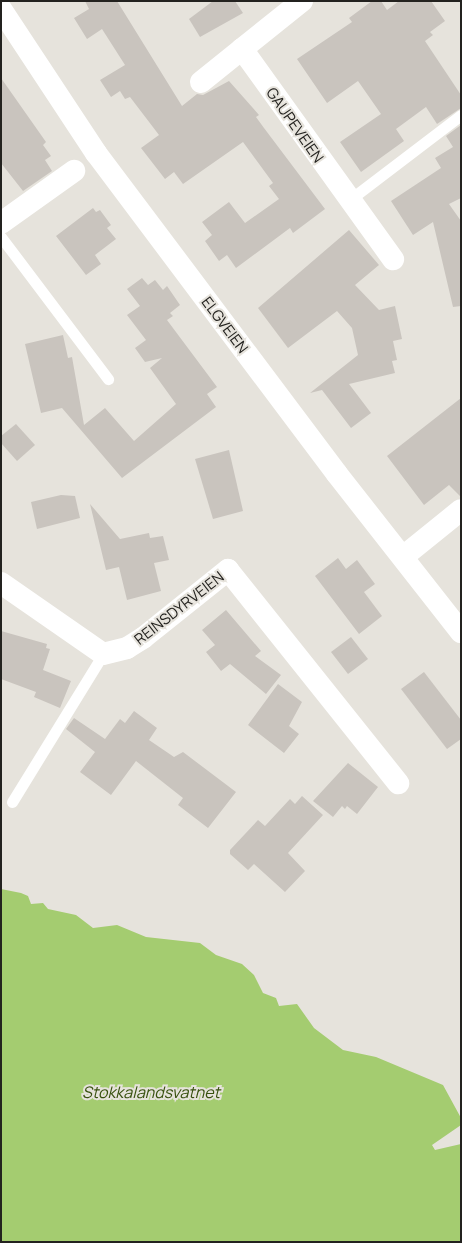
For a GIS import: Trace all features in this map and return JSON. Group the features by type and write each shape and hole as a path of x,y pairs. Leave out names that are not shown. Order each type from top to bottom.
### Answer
{"street":[{"path":"201,82 302,1"},
{"name":"ELGVEIEN","path":"1,9 96,153 337,474 404,556 461,632"},
{"name":"GAUPEVEIEN","path":"242,49 348,201 393,259"},
{"path":"1,223 74,171"},
{"path":"404,556 461,510"},
{"name":"REINSDYRVEIEN","path":"103,654 127,648 143,638 228,570 398,783"},
{"path":"1,583 103,654"}],"lane":[{"path":"348,201 461,115"},
{"path":"1,237 108,379"},
{"path":"12,802 103,654"}],"water":[{"name":"Stokkalandsvatnet","path":"1,889 28,896 31,904 43,903 48,909 76,915 93,928 117,925 146,937 200,943 216,955 242,964 254,975 263,993 276,998 279,1006 297,1004 314,1028 343,1050 376,1057 443,1085 461,1118 461,1125 432,1145 435,1150 461,1144 461,1242 1,1242"}],"building":[{"path":"85,1 117,1 182,106 197,94 203,95 229,81 259,115 256,117 325,209 293,233 290,228 236,268 227,255 219,261 205,241 212,235 202,222 229,202 245,223 279,199 269,186 273,183 243,142 183,184 174,172 165,179 141,148 159,135 130,97 125,99 120,91 111,97 100,80 125,65 102,29 87,39 74,18 89,9"},
{"path":"213,1 235,1 243,13 200,37 189,19"},
{"path":"372,1 381,1 387,10 399,1 431,1 445,21 430,32 433,35 425,41 461,95 461,108 437,124 426,107 396,129 404,141 361,172 340,142 381,114 358,81 327,103 297,59 352,22 349,18"},
{"path":"1,78 46,142 43,145 51,156 45,160 52,171 23,191 1,163"},
{"path":"461,125 461,198 449,204 461,221 461,306 453,307 433,222 413,235 391,201 441,168 435,158 453,147 446,136"},
{"path":"93,208 96,212 100,210 111,225 107,228 116,239 95,255 101,264 86,275 56,236"},
{"path":"349,230 379,265 355,285 379,310 395,306 402,339 393,341 397,360 392,361 395,373 349,384 371,413 351,428 322,390 310,393 358,355 352,328 337,311 288,348 258,308"},
{"path":"142,278 148,285 155,280 163,290 167,286 180,305 170,313 173,316 167,320 217,387 207,394 216,407 122,478 62,408 41,413 25,344 63,335 68,358 72,357 84,425 105,408 134,441 176,404 150,368 162,358 145,362 135,348 146,340 127,315 140,306 127,289"},
{"path":"461,398 461,497 449,485 424,505 387,456"},
{"path":"16,424 35,445 17,461 1,443 1,436"},
{"path":"229,450 243,511 213,519 195,459"},
{"path":"61,495 75,496 80,518 37,529 31,502"},
{"path":"90,504 120,539 149,533 150,538 163,536 169,560 154,563 161,591 127,600 119,567 106,570"},
{"path":"338,558 346,569 357,560 375,584 364,592 382,616 359,634 315,576"},
{"path":"226,610 261,651 255,656 281,675 266,694 230,664 221,671 206,652 215,645 202,630"},
{"path":"1,631 47,644 46,648 50,649 43,670 71,681 60,708 34,697 36,692 1,679"},
{"path":"351,637 368,659 348,674 331,652"},
{"path":"424,672 461,720 461,739 447,749 401,689"},
{"path":"278,684 302,702 289,726 299,734 284,753 248,725"},
{"path":"134,711 157,728 149,740 174,757 183,752 236,792 208,828 178,805 183,798 136,761 111,795 80,772 95,752 66,729 74,718 105,739 120,719 125,723"},
{"path":"348,763 378,787 357,814 347,806 345,809 342,806 333,817 313,801"},
{"path":"302,796 323,815 288,853 305,871 285,892 254,864 248,870 230,854 230,850 258,820 265,826 290,799 295,804"}]}
